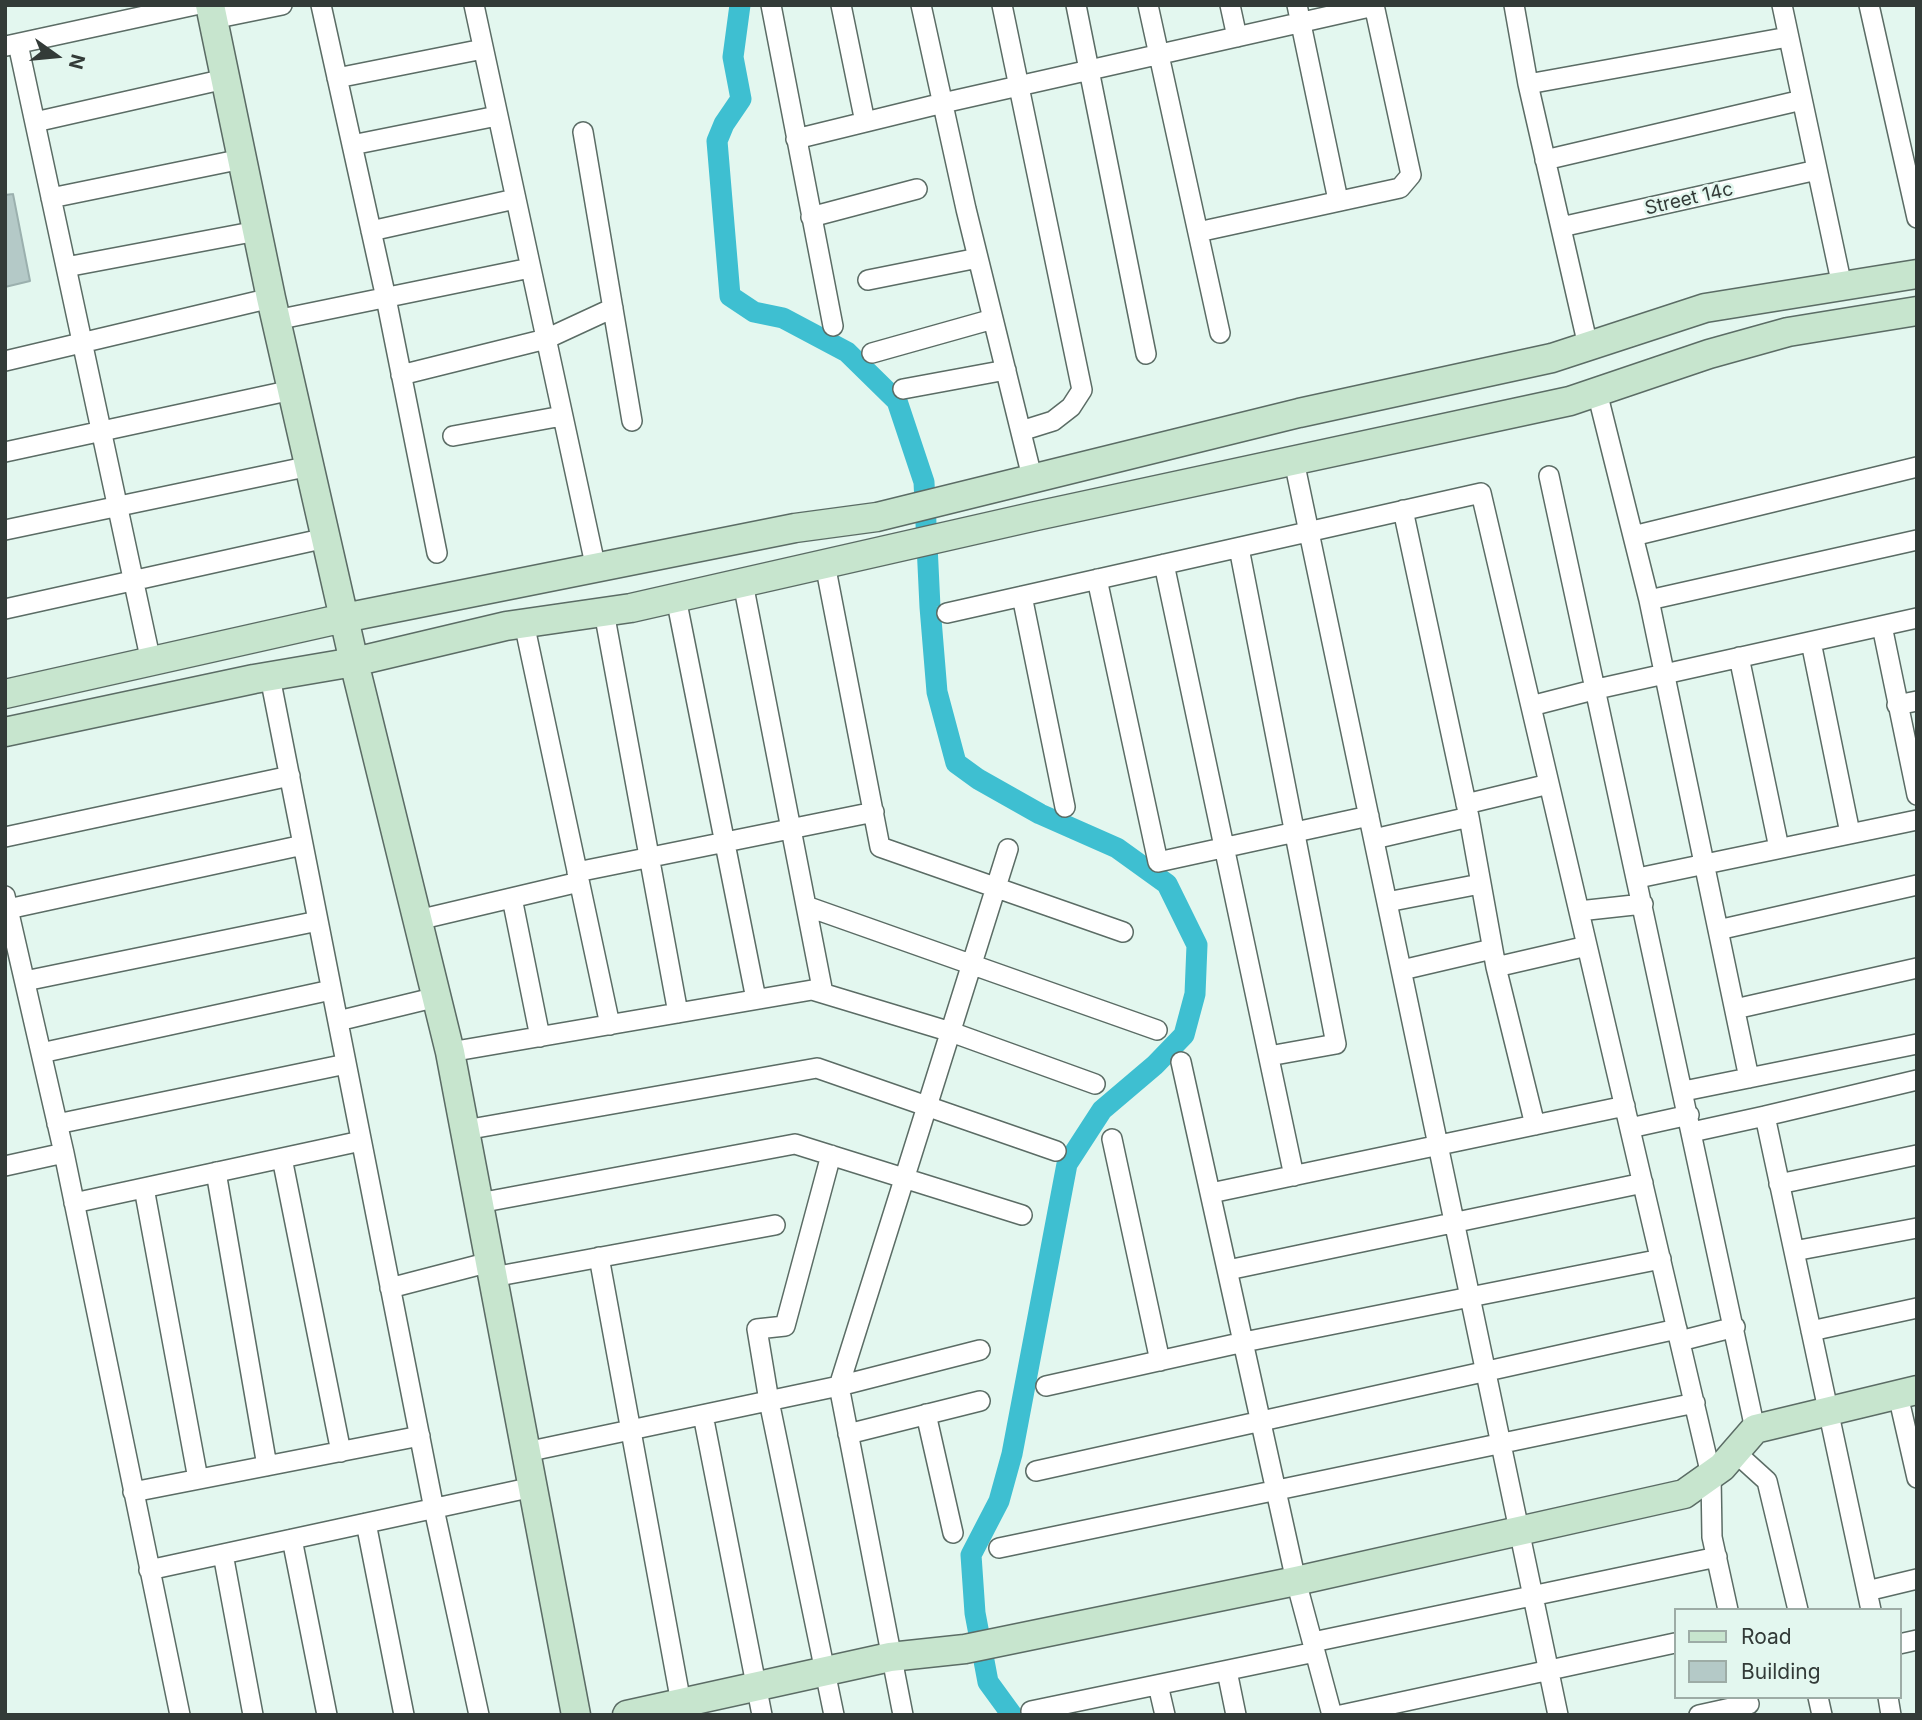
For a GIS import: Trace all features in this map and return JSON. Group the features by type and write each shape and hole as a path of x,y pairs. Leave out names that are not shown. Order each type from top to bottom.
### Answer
{"main road":[{"path":"206,10 225,79 273,309 354,662 450,1052 576,1715"},
{"path":"5,694 344,618 795,528 877,517 1299,413 1552,358 1705,308 1917,274"},
{"path":"5,732 354,662 524,623 604,612 676,598 965,532 1570,401 1709,354 1788,332 1917,311"},
{"path":"627,1715 682,1709 756,1687 890,1657 965,1649 1296,1581 1684,1494 1711,1475 1755,1429 1907,1393"}],"street":[{"path":"151,662 35,122 12,45 206,10 282,5"},
{"path":"321,5 386,298 437,553"},
{"path":"474,5 596,569"},
{"path":"771,5 833,326"},
{"path":"841,5 865,122"},
{"path":"921,5 978,258 1032,477"},
{"path":"1002,5 1082,390 1071,407 1053,421 1021,431"},
{"path":"1076,5 1146,354"},
{"path":"1148,5 1220,333"},
{"path":"1230,5 1237,37"},
{"path":"1514,5 1528,84 1588,346"},
{"path":"1782,5 1842,286"},
{"path":"1869,5 1917,218"},
{"path":"796,139 1237,37 1299,14 1374,6 1410,175 1399,188 1198,232"},
{"path":"1299,14 1338,200"},
{"path":"1528,84 1788,37"},
{"path":"337,78 483,49"},
{"path":"35,122 225,79"},
{"path":"1545,160 1802,100"},
{"path":"352,145 497,116"},
{"path":"583,132 632,421"},
{"path":"51,198 242,159"},
{"name":"Street 14c","path":"1561,227 1817,170"},
{"path":"811,217 917,189"},
{"path":"371,231 515,199"},
{"path":"66,267 257,231"},
{"path":"868,280 978,258"},
{"path":"5,361 82,343 273,309 386,298 530,268"},
{"path":"401,375 546,339 613,308"},
{"path":"872,353 993,319"},
{"path":"903,389 1006,370"},
{"path":"5,452 292,390"},
{"path":"1597,392 1649,600 1749,1078"},
{"path":"453,436 562,416"},
{"path":"1294,461 1558,1715"},
{"path":"5,530 310,466"},
{"path":"1633,536 1917,467"},
{"path":"1549,476 1755,1429"},
{"path":"947,613 1480,493 1711,1475 1713,1537 1728,1608"},
{"path":"1403,510 1467,811 1494,958 1535,1125"},
{"path":"5,609 326,538"},
{"path":"1649,600 1917,540"},
{"path":"1239,548 1336,1044 1269,1056"},
{"path":"825,564 880,847 1123,932"},
{"path":"1164,564 1294,1176"},
{"path":"1097,579 1158,862 1369,817"},
{"path":"743,583 822,993"},
{"path":"1022,596 1065,807"},
{"path":"676,598 756,999"},
{"path":"604,612 678,1013"},
{"path":"1531,706 1917,618"},
{"path":"524,623 610,1025"},
{"path":"1882,626 1907,703 1917,795"},
{"path":"1811,642 1850,833"},
{"path":"1739,657 1779,848"},
{"path":"270,677 419,1436 479,1715"},
{"path":"5,836 290,776"},
{"path":"1374,839 1549,784"},
{"path":"418,920 512,898 649,858 874,812"},
{"path":"1638,878 1917,820"},
{"path":"180,1715 64,1153 7,903 303,845"},
{"path":"903,1715 839,1386 1008,849"},
{"path":"1387,902 1480,884"},
{"path":"1718,930 1917,885"},
{"path":"512,898 540,1037"},
{"path":"1579,911 1643,904"},
{"path":"806,906 1157,1030"},
{"path":"25,981 318,921"},
{"path":"1402,970 1587,946"},
{"path":"1735,1009 1917,968"},
{"path":"450,1052 812,989 951,1032 1095,1084"},
{"path":"41,1053 331,990"},
{"path":"338,1021 437,997"},
{"path":"1684,1091 1917,1044"},
{"path":"1181,1062 1296,1581 1332,1715"},
{"path":"57,1124 346,1064"},
{"path":"465,1130 817,1068 1056,1151"},
{"path":"1630,1128 1765,1116 1917,1080"},
{"path":"1210,1193 1625,1106"},
{"path":"1765,1116 1869,1600 1917,1579"},
{"path":"1112,1139 1160,1360"},
{"path":"74,1203 361,1141"},
{"path":"479,1203 795,1144 1022,1215"},
{"path":"5,1166 64,1153"},
{"path":"831,1155 785,1326 757,1329 769,1401 834,1715"},
{"path":"1779,1184 1917,1155"},
{"path":"282,1158 341,1451"},
{"path":"216,1172 267,1466"},
{"path":"1228,1270 1643,1183"},
{"path":"144,1188 198,1479"},
{"path":"390,1288 491,1270 599,1257 775,1225"},
{"path":"1794,1251 1917,1228"},
{"path":"599,1257 682,1709"},
{"path":"1045,1386 1244,1342 1661,1259"},
{"path":"1811,1331 1917,1308"},
{"path":"1036,1471 1486,1372 1735,1327"},
{"path":"526,1452 839,1386 980,1350"},
{"path":"1907,1393 1917,1478"},
{"path":"848,1434 980,1401"},
{"path":"999,1548 1695,1403"},
{"path":"926,1414 953,1533"},
{"path":"703,1415 762,1715"},
{"path":"133,1492 419,1436"},
{"path":"1735,1452 1767,1481 1798,1608"},
{"path":"149,1570 533,1487"},
{"path":"366,1523 404,1715"},
{"path":"292,1539 327,1715"},
{"path":"223,1554 253,1715"},
{"path":"1031,1711 1227,1671 1314,1647 1533,1595 1717,1557"},
{"path":"1341,1715 1674,1643"},
{"path":"1227,1671 1236,1715"},
{"path":"1158,1685 1164,1715"},
{"path":"1699,1715 1749,1705"}],"building":[{"path":"13,194 30,281 5,287 5,195"}],"waterway":[{"path":"740,5 733,57 741,99 724,124 717,141 730,296 754,312 783,318 847,352 897,401 924,482 937,692 956,763 978,779 1040,814 1117,848 1167,884 1197,945 1195,994 1184,1035 1155,1065 1102,1110 1067,1164 1012,1454 999,1501 971,1555 975,1613 988,1682 1012,1715"}]}
